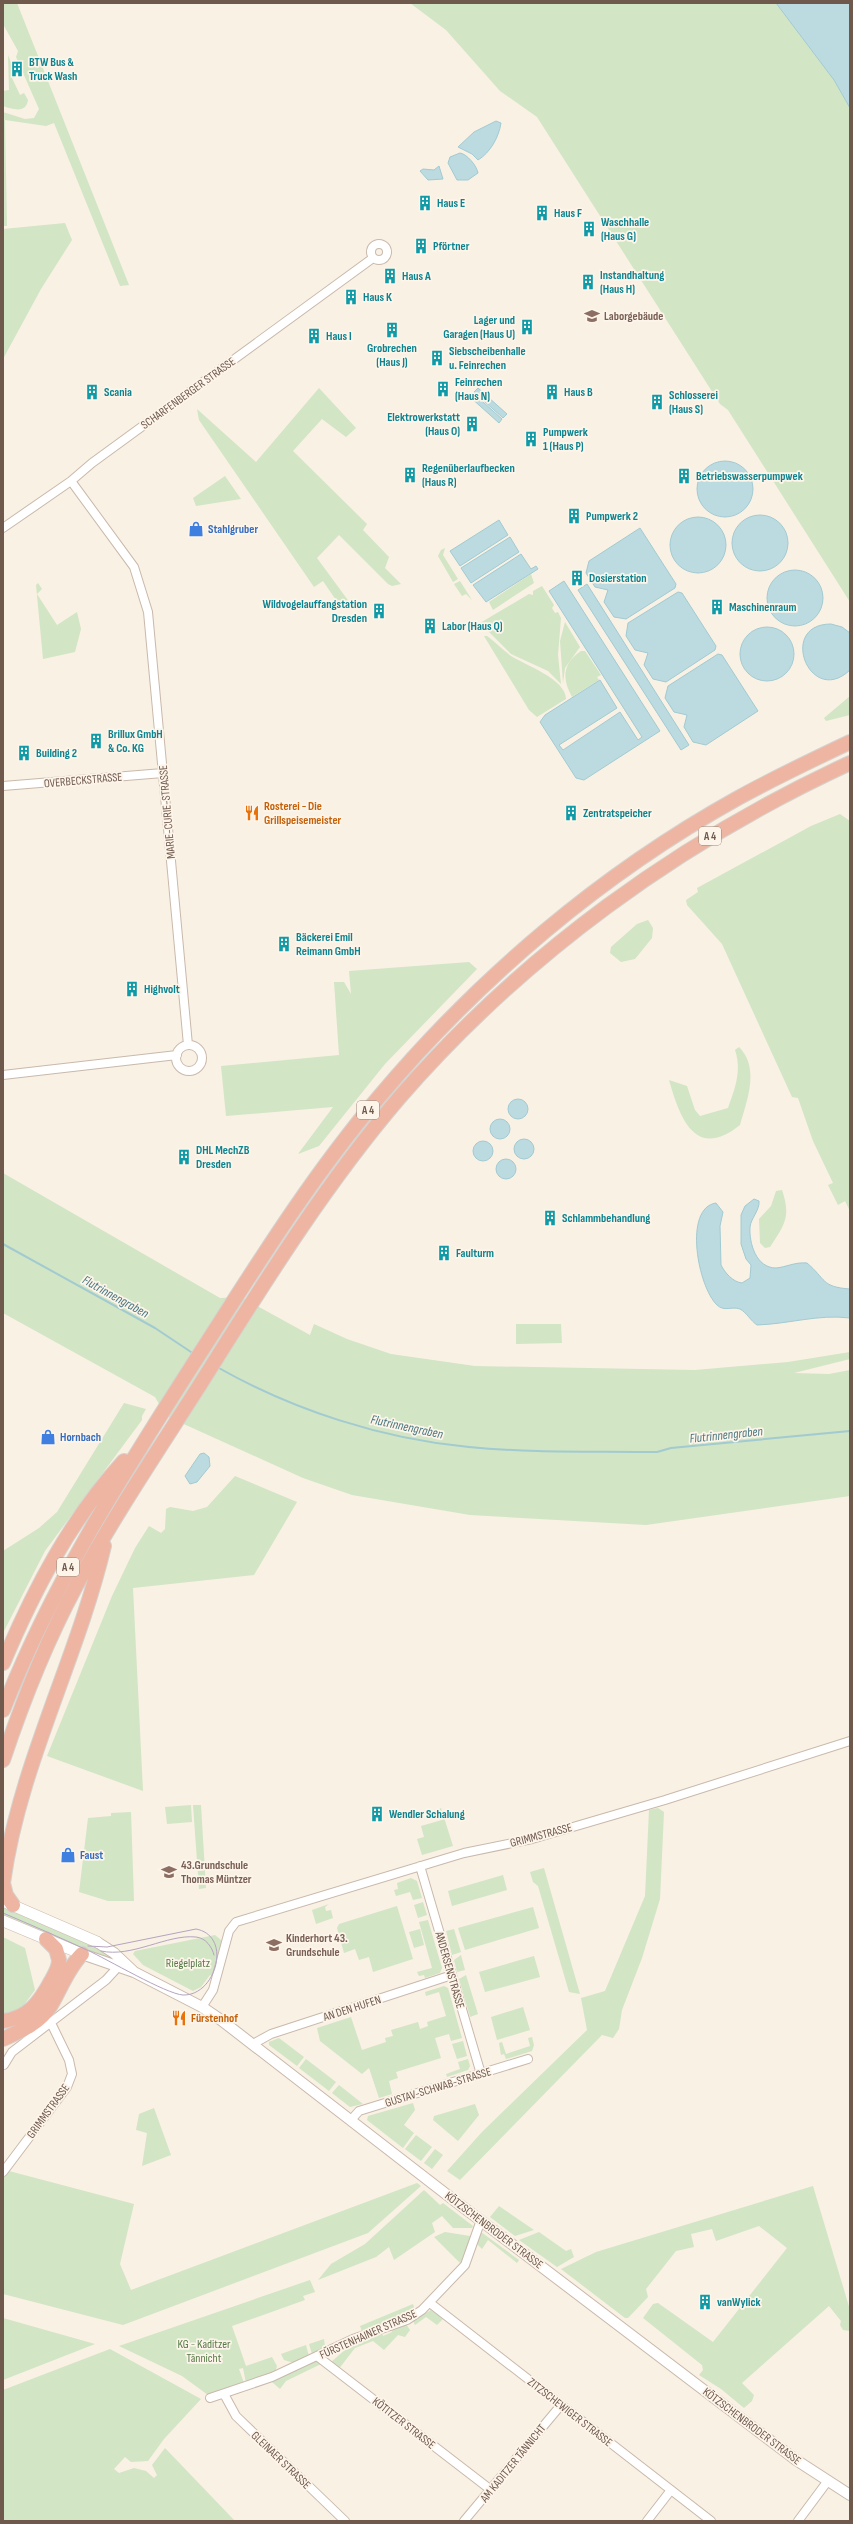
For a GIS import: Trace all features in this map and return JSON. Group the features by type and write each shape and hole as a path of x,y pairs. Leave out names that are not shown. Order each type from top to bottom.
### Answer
{"highway":[{"name":"A 4","path":"3,1710 30,1645 62,1579 95,1520 240,1291 296,1206 379,1096 449,1020 522,951 611,880 684,830 736,799 850,742"},
{"name":"A 4","path":"3,1760 22,1704 47,1645 107,1532 255,1299 345,1167 397,1101 437,1056 534,966 565,939 627,891 742,816 850,763"},
{"path":"3,1664 46,1572 86,1506 150,1433"},
{"path":"8,1903 3,1883 26,1781 94,1588 107,1532"},
{"path":"3,1647 20,1625"},
{"path":"3,2021 22,2016 33,2008 46,1991 59,1960 56,1949 46,1939"},
{"path":"3,2039 29,2027 40,2018 50,2006 73,1963 82,1954"}],"main road":[{"name":"KÖTZSCHENBRODER STRASSE","path":"8,1903 97,1942"},
{"name":"KÖTZSCHENBRODER STRASSE","path":"3,1921 82,1954"}],"street":[{"name":"SCHARFENBERGER STRASSE","path":"3,528 71,481 92,463 373,258"},
{"name":"MARIE-CURIE-STRASSE","path":"71,481 134,567 145,597 148,612 188,1045"},
{"name":"OVERBECKSTRASSE","path":"3,786 163,773"},
{"path":"188,1045 196,1047 201,1053 202,1061 197,1067 190,1070 183,1069 178,1063 177,1055 181,1048 188,1045"},
{"path":"3,1075 177,1055"},
{"name":"GRIMMSTRASSE","path":"202,2007 213,1990 232,1925 464,1853 532,1839 665,1800 850,1741"},
{"name":"ANDERSENSTRASSE","path":"420,1866 481,2074"},
{"name":"KÖTZSCHENBRODER STRASSE","path":"97,1942 114,1953 134,1972"},
{"name":"KÖTZSCHENBRODER STRASSE","path":"82,1954 117,1968 134,1972 202,2007 253,2044 481,2220 828,2482 850,2495"},
{"path":"4,2064 12,2052 106,1980 117,1968"},
{"name":"AN DEN HUFEN","path":"253,2044 271,2034 452,1975"},
{"name":"GRIMMSTRASSE","path":"3,2172 67,2087 72,2074 69,2060 51,2023"},
{"name":"GUSTAV-SCHWAB-STRASSE","path":"351,2120 359,2111 528,2059"},
{"name":"FÜRSTENHAINER STRASSE","path":"210,2398 272,2377 353,2339 407,2320 430,2303 465,2265 481,2220"},
{"name":"ZITZSCHEWIGER STRASSE","path":"430,2303 711,2521"},
{"name":"KÖTITZER STRASSE","path":"317,2356 491,2490"},
{"name":"GLEINAER STRASSE","path":"224,2394 236,2416 345,2521"},
{"name":"AM KADITZER TÄNNICHT","path":"464,2521 560,2405"},
{"path":"798,2521 828,2482"},
{"path":"647,2521 671,2490"}],"green space":[{"path":"5,3 17,3 129,285 120,286 54,123 46,126 5,120 7,226 3,226 3,120 5,119 3,118 3,112 25,119 34,118 39,109 16,57 18,51 3,24 3,5"},
{"path":"410,3 776,3 834,80 850,108 850,602 728,410 720,404 537,117 500,91 446,30"},
{"path":"8,55 17,77 12,78 20,95 24,93 28,100 25,107 22,109 14,109 3,106 3,91 9,90"},
{"path":"65,223 72,240 41,289 3,359 3,229"},
{"path":"319,388 356,428 346,437 322,419 293,451 367,524 363,530 389,557 385,568 401,584 392,586 388,584 339,535 317,558 350,603 345,606 338,603 323,581 314,587 199,420 197,409 256,462"},
{"path":"225,476 241,499 196,506 193,498"},
{"path":"445,548 443,555 458,579 453,582 438,556 441,550"},
{"path":"531,574 534,583 493,610 489,602"},
{"path":"460,581 472,600 466,594 462,596 454,584"},
{"path":"38,583 42,589 37,594 57,625 77,612 81,629 75,652 43,659 36,585"},
{"path":"542,586 554,605 552,608 555,613 558,612 561,618 558,655 561,684 548,671 511,654 480,623 529,594 533,595 533,591"},
{"path":"565,622 580,647 565,668 563,683 560,641"},
{"path":"484,636 487,636 511,656 544,673 552,679 564,692 566,699 537,717 529,710"},
{"path":"581,651 585,651 601,675 597,677 599,680 572,697 565,678 566,672 570,661"},
{"path":"850,696 850,715 826,721 824,718"},
{"path":"840,814 850,821 850,1211 845,1201 838,1205 828,1185 833,1183 813,1141 798,1098 792,1097 722,944 687,905 686,900 698,892 697,888 811,826"},
{"path":"648,920 653,928 652,938 635,959 621,962 610,953 611,947 637,924"},
{"path":"469,962 477,969 385,1064 319,1146 298,1154 333,1107 226,1116 221,1066 339,1055 334,982 344,982 351,994 349,971"},
{"path":"739,1047 745,1055 749,1065 750,1074 748,1095 740,1125 724,1135 711,1138 701,1137 692,1130 684,1120 678,1108 669,1080 687,1086 695,1110 700,1116 728,1108 737,1079 738,1065 735,1050"},
{"path":"3,1173 220,1298 241,1297 310,1335 314,1324 347,1339 391,1354 475,1366 695,1370 788,1362 850,1352 850,1359 794,1373 829,1374 850,1370 850,1496 646,1525 470,1515 352,1495 303,1478 166,1416 155,1397 3,1313"},
{"path":"782,1190 786,1207 785,1220 770,1247 765,1248 760,1243 759,1219 771,1206 776,1191"},
{"path":"516,1324 561,1324 562,1343 516,1344"},
{"path":"124,1403 146,1409 142,1416 142,1420 45,1551 3,1633 3,1551 39,1528 57,1512"},
{"path":"235,1476 297,1502 254,1575 133,1588 143,1791 47,1756 112,1596 135,1548 149,1526 161,1533 165,1529 166,1509 170,1507 193,1511 207,1507"},
{"path":"191,1805 192,1822 167,1824 165,1807"},
{"path":"193,1805 201,1805 206,1888 199,1889"},
{"path":"441,1808 453,1846 422,1855 417,1839 424,1837 421,1826 442,1820 439,1809"},
{"path":"658,1808 664,1812 660,1899 642,1958 622,2010 619,2029 613,2038 602,2035 460,2180 447,2171 482,2132 587,2030 581,1998 605,1991 645,1896 649,1810"},
{"path":"131,1812 134,1901 108,1901 79,1892 88,1818 111,1816 111,1813"},
{"path":"544,1868 580,1994 569,1992 538,1886 533,1882 530,1872"},
{"path":"503,1875 507,1890 452,1906 448,1891"},
{"path":"411,1878 417,1881 422,1898 413,1900 410,1892 396,1896 394,1890 398,1889 397,1883"},
{"path":"423,1902 427,1915 418,1918 414,1905"},
{"path":"329,1904 325,1907 326,1911 331,1910 333,1918 316,1924 312,1910"},
{"path":"3,1906 96,1947 110,1958 108,1961 3,1916"},
{"path":"397,1906 413,1959 373,1972 369,1957 359,1960 355,1949 344,1953 337,1928 339,1924"},
{"path":"533,1907 539,1928 465,1950 458,1928"},
{"path":"428,1920 442,1968 440,1973 425,1978 424,1975 419,1976 417,1972 432,1968 419,1922"},
{"path":"420,1929 424,1945 414,1948 409,1932"},
{"path":"454,1929 461,1952 452,1955 446,1931"},
{"name":"Riegelplatz","path":"215,1935 221,1940 222,1945 214,1976 210,1975 201,1987 193,1991 143,1965 133,1954 135,1951"},
{"path":"3,1937 25,1948 35,1990 18,2013 3,2014"},
{"path":"461,1955 465,1970 457,1972 454,1960"},
{"path":"534,1956 540,1977 485,1992 479,1972"},
{"path":"466,1975 478,2014 470,2017 459,1979"},
{"path":"444,1986 448,1988 462,2038 451,2041 449,2034 435,2038 441,2058 396,2072 398,2078 389,2081 392,2094 379,2098 369,2068 362,2074 320,2041 317,2028 351,2017 362,2050 386,2042 385,2038 393,2036 391,2030 418,2022 420,2029 428,2026 427,2022 446,2016 439,1992 426,1996 425,1992"},
{"path":"523,2007 530,2030 497,2040 491,2017"},
{"path":"532,2037 534,2045 532,2051 506,2059 504,2054 501,2055 499,2043 502,2042 506,2054 530,2046 528,2038"},
{"path":"279,2038 304,2057 297,2066 269,2045 269,2042"},
{"path":"463,2041 467,2056 457,2059 452,2044"},
{"path":"306,2059 336,2082 329,2091 299,2068"},
{"path":"468,2059 470,2066 468,2070 447,2077 446,2074 460,2069 458,2062"},
{"path":"339,2085 363,2104 350,2107 332,2093"},
{"path":"413,2103 415,2110 404,2125 414,2133 403,2148 367,2120 368,2116"},
{"path":"475,2104 479,2115 458,2141 433,2120 434,2116"},
{"path":"154,2108 171,2155 142,2166 147,2133 136,2130 139,2114"},
{"path":"416,2135 432,2147 421,2161 405,2149"},
{"path":"435,2149 443,2155 432,2169 424,2163"},
{"path":"9,2171 134,2204 120,2264 131,2290 417,2183 421,2186 368,2233 123,2325 3,2294 3,2178"},
{"path":"813,2186 850,2310 850,2331 843,2330 840,2325 841,2321 829,2306 742,2383 754,2395 752,2401 744,2408 721,2389 699,2375 703,2370 702,2365 643,2318 653,2304 658,2303 713,2342 787,2248 759,2226 716,2241 712,2229 691,2234 694,2247 676,2251 646,2289 648,2297 628,2318 625,2318 561,2269 596,2252"},
{"path":"424,2190 440,2205 443,2203 473,2226 472,2228 453,2228 442,2216 432,2223 435,2232 394,2260 389,2247 376,2257 318,2280 331,2264 365,2244"},
{"path":"499,2206 534,2230 515,2236 490,2217"},
{"path":"445,2232 470,2236 466,2255 460,2263 434,2237"},
{"path":"481,2232 519,2260 517,2263 488,2240 482,2249 477,2244"},
{"path":"539,2232 566,2251 571,2249 574,2257 557,2267 519,2240"},
{"name":"KG - Kaditzer Tännicht","path":"310,2280 315,2292 303,2296 305,2300 232,2326 246,2366 272,2357 277,2366 275,2373 246,2383 243,2368 239,2369 244,2383 208,2395 182,2376 119,2346"},
{"path":"413,2304 415,2310 362,2331 360,2326"},
{"path":"431,2310 443,2319 437,2325 426,2317 415,2325 413,2321"},
{"path":"3,2318 95,2344 3,2380"},
{"path":"406,2324 410,2330 405,2337 398,2335 384,2350 373,2341 355,2348 338,2370 330,2363 355,2341 382,2332 383,2336 392,2332 391,2328"},
{"path":"324,2339 325,2347 312,2354 309,2344"},
{"path":"306,2345 309,2356 294,2363 284,2360 281,2354"},
{"path":"110,2349 201,2399 164,2439 148,2461 131,2462 125,2457 114,2469 119,2473 134,2468 146,2471 154,2478 157,2475 152,2465 165,2448 235,2521 3,2521 3,2390"},
{"path":"317,2360 321,2364 286,2381 280,2389 272,2382"}],"water":[{"path":"776,3 850,3 850,108 834,80"},
{"path":"496,121 501,123 496,139 490,149 478,160 472,154 458,147 474,132"},
{"path":"460,153 469,158 474,164 478,173 468,180 457,180 448,163 450,157"},
{"path":"439,166 443,179 428,180 420,171 423,169 434,170"},
{"path":"478,388 507,414 503,418 474,392"},
{"path":"473,393 502,419 499,423 470,397"},
{"path":"725,461 736,463 745,469 751,478 753,489 751,500 745,509 736,515 725,517 714,515 705,509 699,500 697,489 699,478 705,469 714,463"},
{"path":"760,515 771,517 780,523 786,532 788,543 786,554 780,563 771,569 760,571 749,569 740,563 734,554 732,543 734,532 740,523 749,517"},
{"path":"698,517 709,519 718,525 724,534 726,545 724,556 718,565 709,571 698,573 687,571 678,565 672,556 670,545 672,534 678,525 687,519"},
{"path":"499,520 508,535 460,566 450,551"},
{"path":"640,528 676,584 675,588 626,619 614,617 604,602 608,590 595,587 586,573 589,561"},
{"path":"510,537 519,552 471,583 461,568"},
{"path":"521,554 531,569 536,566 538,569 486,602 473,585"},
{"path":"795,570 806,572 815,578 821,587 823,598 821,609 815,618 806,624 795,626 784,624 775,618 769,609 767,598 769,587 775,578 784,572"},
{"path":"564,581 660,731 584,780 576,778 540,722 545,715 600,680 617,708 559,745 563,750 620,712 638,740 642,737 549,591"},
{"path":"587,584 689,745 681,750 578,590"},
{"path":"678,592 682,593 716,646 715,650 666,682 653,679 644,665 648,653 635,650 626,636 628,623"},
{"path":"831,624 842,627 850,633 850,670 835,679 823,679 812,672 805,661 803,649 806,637 815,628"},
{"path":"762,627 772,627 782,631 790,639 794,649 794,659 790,669 782,677 772,681 762,681 752,677 744,669 740,659 740,649 744,639 752,631"},
{"path":"718,654 722,655 758,711 706,745 693,742 684,727 687,715 674,712 665,698 668,686"},
{"path":"518,1099 525,1102 528,1109 525,1116 518,1119 511,1116 508,1109 511,1102"},
{"path":"500,1119 507,1122 510,1129 507,1136 500,1139 493,1136 490,1129 493,1122"},
{"path":"524,1139 531,1142 534,1149 531,1156 524,1159 517,1156 514,1149 517,1142"},
{"path":"483,1141 490,1144 493,1151 490,1158 483,1161 476,1158 473,1151 476,1144"},
{"path":"506,1159 513,1162 516,1169 513,1176 506,1179 499,1176 496,1169 499,1162"},
{"path":"754,1199 759,1201 759,1204 750,1227 750,1233 755,1254 763,1264 776,1268 798,1263 807,1263 829,1284 850,1289 850,1318 826,1317 757,1325 740,1309 725,1309 717,1305 710,1296 704,1282 700,1266 697,1249 697,1233 700,1219 706,1208 716,1203 723,1212 720,1226 721,1265 730,1277 735,1281 742,1283 750,1278 751,1265 746,1259 741,1244 741,1215 745,1206"},
{"path":"204,1453 209,1457 210,1466 197,1482 190,1484 185,1476 200,1454"}],"waterway":[{"name":"Flutrinnengraben","path":"3,1244 155,1328 194,1354"},
{"name":"Flutrinnengraben","path":"217,1367 276,1397 339,1420 371,1430 404,1437 469,1447 540,1451 657,1452 671,1448 850,1431"}],"tram line":[{"path":"3,1913 87,1950 150,1983 183,1995 195,1993 204,1986 216,1965 217,1953 214,1942 207,1934 196,1929 107,1947 88,1946"},
{"path":"101,1951 125,1951 173,1939 196,1937 203,1939 208,1943 214,1955"}],"place":[{"name":"BTW Bus & Truck Wash","path":"17,69"},
{"name":"Haus E","path":"425,203"},
{"name":"Haus F","path":"542,213"},
{"name":"Waschhalle (Haus G)","path":"589,229"},
{"name":"Pförtner","path":"421,246"},
{"name":"Haus A","path":"390,276"},
{"name":"Instandhaltung (Haus H)","path":"588,282"},
{"name":"Haus K","path":"351,297"},
{"name":"Laborgebäude","path":"592,316"},
{"name":"Lager und Garagen (Haus U)","path":"527,327"},
{"name":"Grobrechen (Haus J)","path":"392,330"},
{"name":"Haus I","path":"314,336"},
{"name":"Siebscheibenhalle u. Feinrechen","path":"437,358"},
{"name":"Feinrechen (Haus N)","path":"443,389"},
{"name":"Scania","path":"92,392"},
{"name":"Haus B","path":"552,392"},
{"name":"Schlosserei (Haus S)","path":"657,402"},
{"name":"Elektrowerkstatt (Haus O)","path":"472,424"},
{"name":"Pumpwerk 1 (Haus P)","path":"531,439"},
{"name":"Regenüberlaufbecken (Haus R)","path":"410,475"},
{"name":"Betriebswasserpumpwek","path":"684,476"},
{"name":"Pumpwerk 2","path":"574,516"},
{"name":"Stahlgruber","path":"196,529"},
{"name":"Dosierstation","path":"577,578"},
{"name":"Maschinenraum","path":"717,607"},
{"name":"Wildvogelauffangstation Dresden","path":"379,611"},
{"name":"Labor (Haus Q)","path":"430,626"},
{"name":"Brillux GmbH & Co. KG","path":"96,741"},
{"name":"Building 2","path":"24,753"},
{"name":"Rosterei - Die Grillspeisemeister","path":"252,813"},
{"name":"Zentratspeicher","path":"571,813"},
{"name":"Bäckerei Emil Reimann GmbH","path":"284,944"},
{"name":"Highvolt","path":"132,989"},
{"name":"DHL MechZB Dresden","path":"184,1157"},
{"name":"Schlammbehandlung","path":"550,1218"},
{"name":"Faulturm","path":"444,1253"},
{"name":"Hornbach","path":"48,1437"},
{"name":"Wendler Schalung","path":"377,1814"},
{"name":"Faust","path":"68,1855"},
{"name":"43.Grundschule Thomas Müntzer","path":"169,1872"},
{"name":"Kinderhort 43. Grundschule","path":"274,1945"},
{"name":"Fürstenhof","path":"179,2018"},
{"name":"vanWylick","path":"705,2302"}]}
